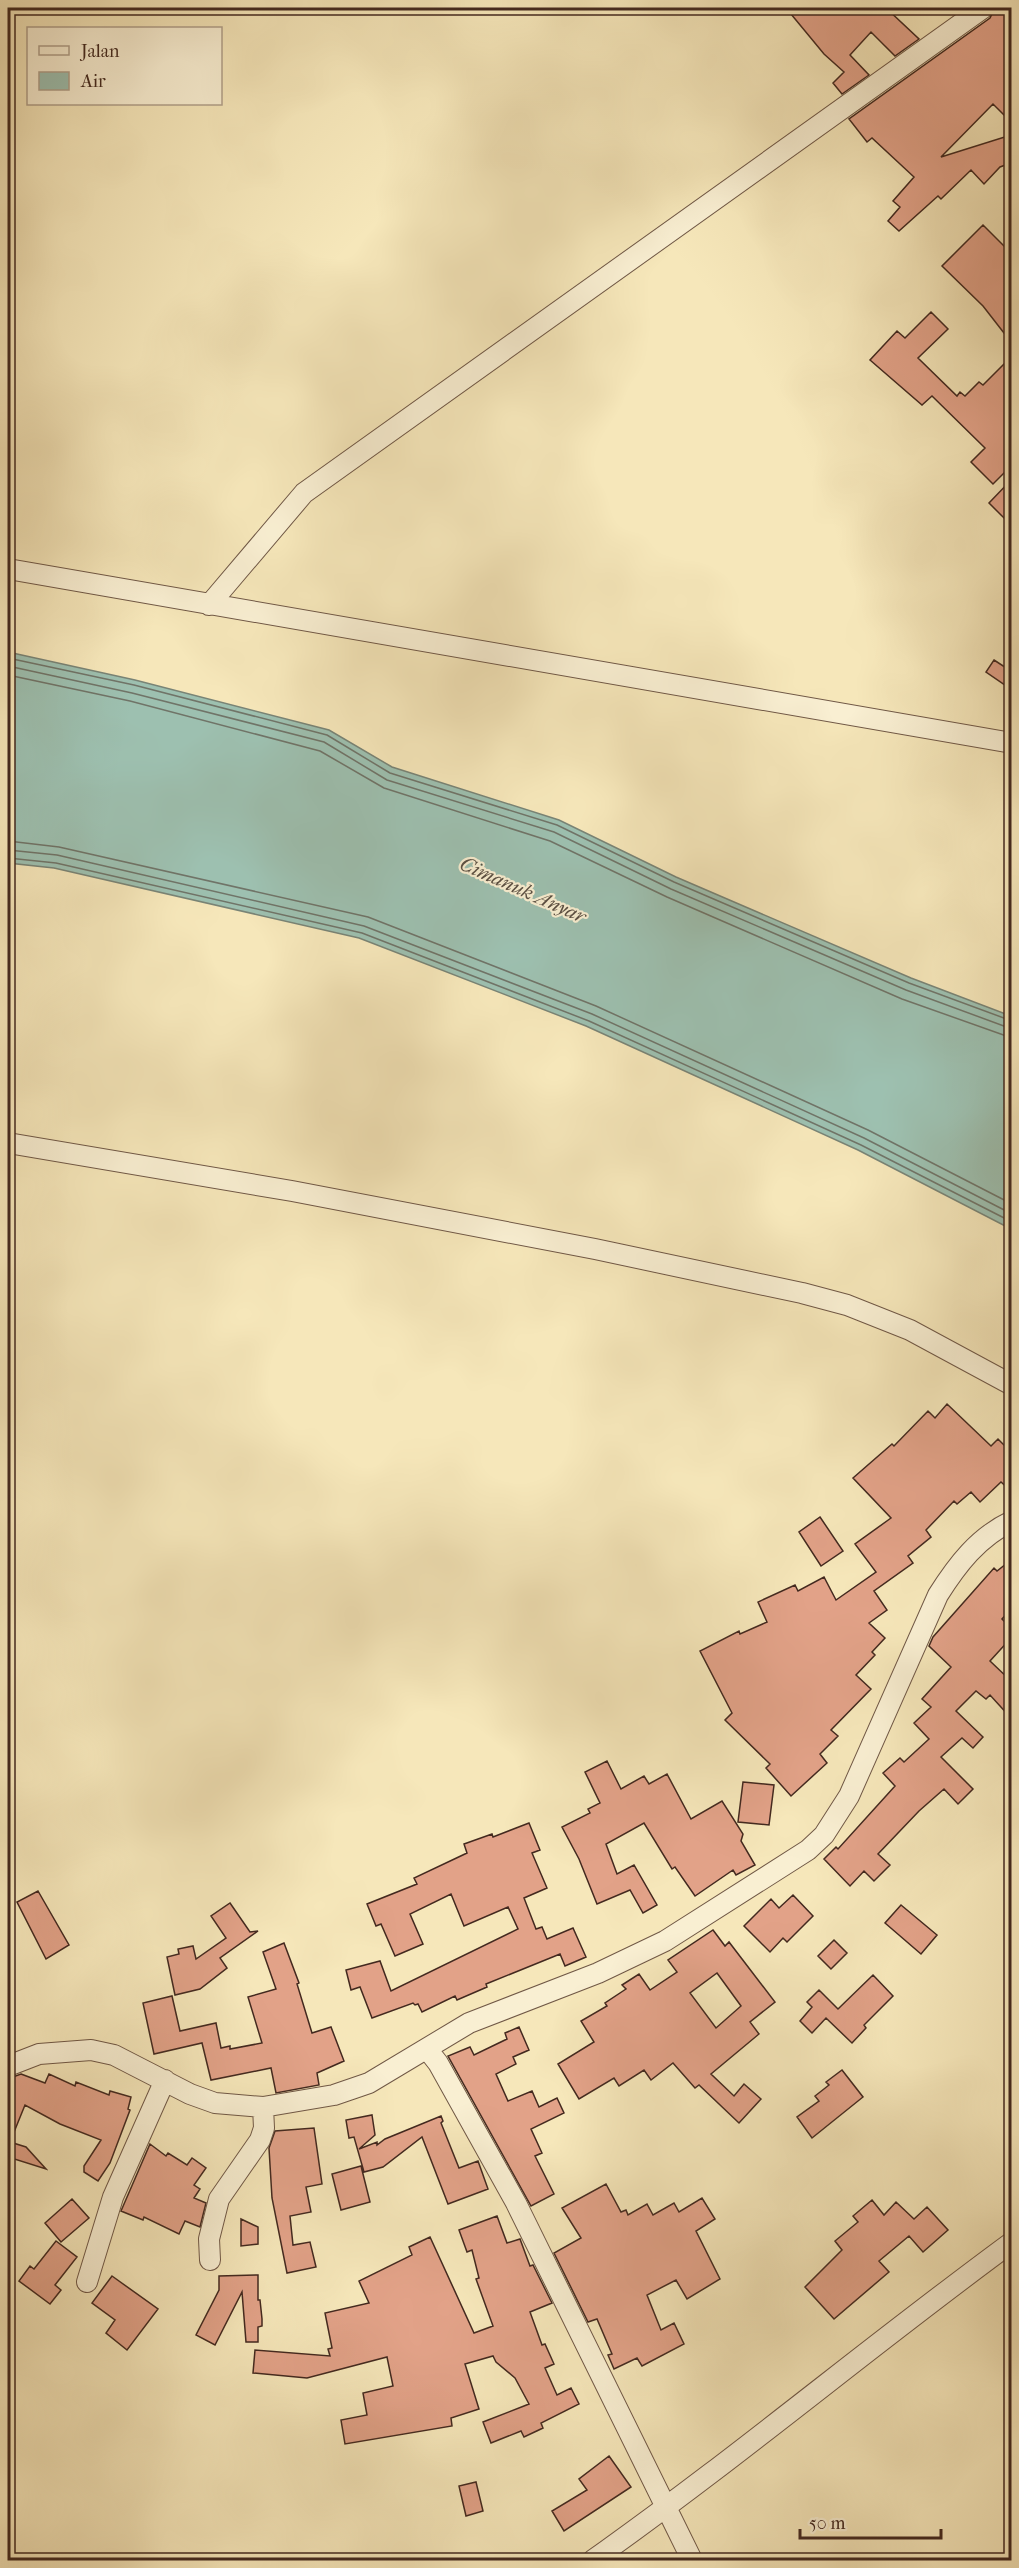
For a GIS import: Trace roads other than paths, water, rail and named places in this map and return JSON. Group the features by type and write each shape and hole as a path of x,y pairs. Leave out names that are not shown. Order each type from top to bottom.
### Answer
{"street":[{"path":"209,605 304,493 983,8"},
{"path":"8,569 1011,742"},
{"path":"8,1143 292,1191 595,1249 802,1293 857,1308 910,1330 1011,1385"},
{"path":"8,2066 39,2054 91,2050 114,2055 190,2094 215,2103 263,2107 334,2095 369,2083 469,2023 598,1973 665,1941 808,1850 824,1835 849,1796 915,1644 949,1578 985,1537 1011,1521"},
{"path":"427,2049 449,2082 516,2203 692,2560"},
{"path":"87,2282 113,2198 165,2080"},
{"path":"210,2260 209,2239 219,2199 260,2140 264,2127 263,2107"},
{"path":"593,2560 667,2508 939,2295 1011,2242"}],"water":[{"name":"Cimanuk Anyar","path":"8,652 135,680 329,730 392,767 559,820 676,877 911,978 1011,1016 1011,1229 858,1150 586,1026 359,938 54,868 8,863"}]}
